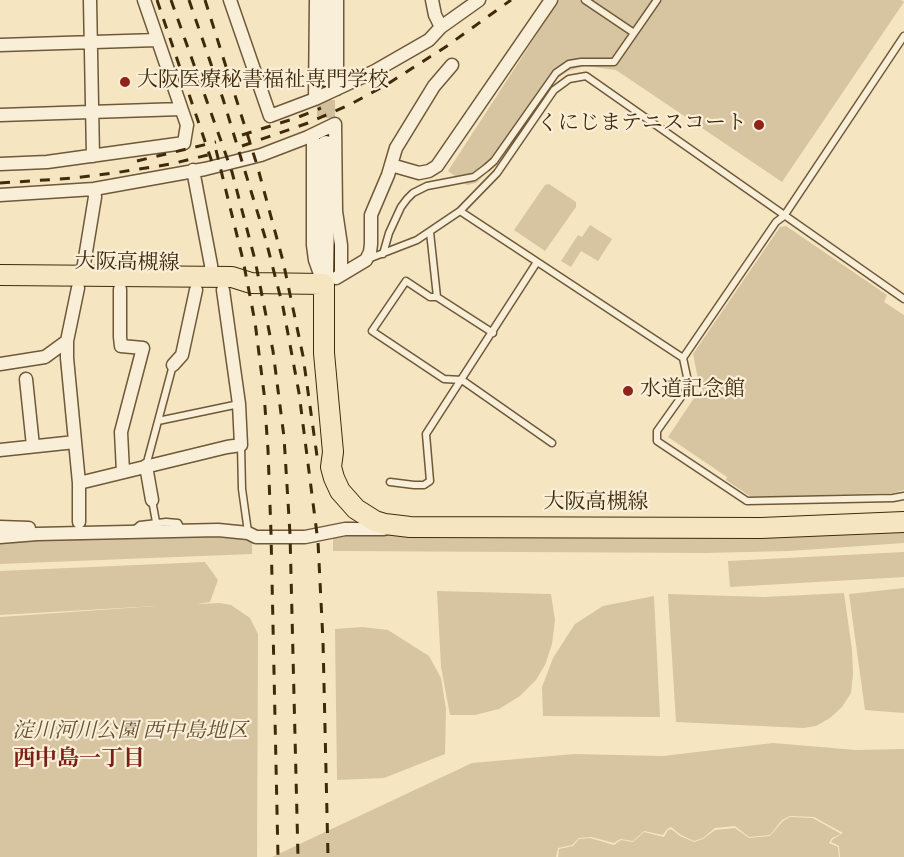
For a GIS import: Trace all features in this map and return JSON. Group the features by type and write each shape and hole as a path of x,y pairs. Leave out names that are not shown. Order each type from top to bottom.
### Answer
{"main road":[{"name":"大阪高槻線","path":"0,275 80,282 217,283"},
{"name":"大阪高槻線","path":"0,288 80,282 120,289 196,290 232,277 251,283 332,279 324,353 333,452 331,467 334,478 349,502 375,521 410,527 761,528 904,522"},
{"name":"大阪高槻線","path":"333,452 349,484 358,495 380,511 402,517 760,519 904,512"}],"street":[{"path":"90,0 93,156"},
{"path":"0,164 46,162 184,143 187,125 144,0"},
{"path":"230,0 270,116 315,99 331,83 375,71 429,40 441,27 479,0"},
{"path":"315,99 316,0"},
{"path":"326,0 331,83"},
{"path":"331,83 337,0"},
{"path":"432,0 435,15 441,27"},
{"path":"391,165 419,173 437,166 551,0"},
{"path":"0,45 157,40"},
{"path":"0,195 94,189 193,170 320,140 332,279 366,260 371,244 371,215 396,148 434,86 452,65"},
{"path":"0,115 181,109"},
{"path":"79,483 242,445 239,404 193,170"},
{"path":"79,522 79,483 68,341 95,198 94,189"},
{"path":"120,289 121,346 142,348 121,432 123,472"},
{"path":"173,365 182,355 196,290"},
{"path":"0,364 45,357 68,341"},
{"path":"26,379 33,446"},
{"path":"0,450 75,442"},
{"path":"146,466 152,500"},
{"path":"0,527 35,528 37,534"},
{"path":"0,537 37,534 218,530 248,533 256,537 305,537 345,529 410,527"}],"lane":[{"path":"585,0 634,33"},
{"path":"383,254 389,233 401,207 413,193 427,186 474,177 486,168 494,161 556,73 569,64 614,62 657,0"},
{"path":"683,358 776,222 784,216 904,36"},
{"path":"366,260 417,240 460,211 497,173 554,90 569,79 586,76 904,299"},
{"path":"460,211 683,358 689,386 657,431 657,441 747,501 904,496"},
{"path":"430,232 437,297"},
{"path":"390,482 424,485 430,481 426,435 537,262"},
{"path":"493,333 437,297 430,297 406,281 372,331 444,379 462,380 552,443"},
{"path":"146,466 173,365"},
{"path":"158,421 239,404"},
{"path":"242,445 242,489 248,533"},
{"path":"152,500 156,522"},
{"path":"133,532 140,525 156,522 177,523 182,531"}],"green space":[{"name":"くにじまテニスコート","path":"559,0 901,0 904,2 782,182 616,70 585,66 568,71 558,78 494,166 476,183 467,185 448,171"},
{"path":"549,184 576,202 576,207 545,251 514,230 545,185"},
{"path":"590,225 612,239 598,261 581,251 571,267 561,261 578,235 582,237"},
{"path":"786,226 887,295 884,302 904,315 904,490 893,493 751,497 726,480 727,477 668,437 700,389 693,354 780,227"},
{"path":"904,530 904,543 789,551 705,553 333,551 333,534"},
{"path":"223,535 252,539 252,554 0,564 0,541"},
{"path":"904,552 904,577 730,587 728,561"},
{"name":"淀川河川公園 西中島地区","path":"205,562 218,580 210,602 197,604 231,605 250,618 258,634 257,857 0,857 0,617 156,606 0,615 0,571"},
{"path":"904,588 904,713 865,710 849,594"},
{"path":"437,591 551,594 555,620 552,644 545,665 536,680 520,696 499,709 475,715 450,715 441,667"},
{"path":"844,593 852,650 851,693 842,707 830,718 816,726 803,728 676,722 668,594 764,597"},
{"path":"654,596 660,717 543,716 542,687 553,658 575,624 603,606"},
{"path":"362,627 388,630 429,656 441,678 446,709 445,754 384,778 337,780 335,629"},
{"path":"773,743 856,750 904,749 904,857 840,857 839,846 831,842 843,833 814,817 790,816 782,820 770,835 749,837 735,826 715,828 703,838 694,841 671,827 663,835 644,831 633,841 620,839 614,843 591,837 579,838 572,845 558,848 556,857 272,857 472,763 574,754 663,756"},
{"path":"790,817 813,818 841,834 832,838 829,843 838,847 839,857 558,857 559,849 573,846 579,839 590,838 614,845 621,840 633,842 644,832 664,837 671,829 694,842 703,839 715,830 735,828 749,838 770,836 783,821"}],"tunnel":[{"path":"326,78 326,145"}],"railway":[{"path":"157,0 212,162"},
{"path":"171,0 232,172 255,260 273,351 284,437 290,534 298,857"},
{"path":"189,0 223,99 265,237 283,307 299,393 318,542 323,641 328,857"},
{"path":"205,0 257,165 283,261 303,356 317,456"},
{"path":"242,146 308,123 351,104 386,85 447,46 511,0"},
{"path":"242,135 321,108"},
{"path":"137,161 216,142"},
{"path":"216,150 243,260 255,322 264,393 271,533 278,857"},
{"path":"0,183 114,173 171,164 216,153"}],"place":[{"name":"大阪医療秘書福祉専門学校","path":"125,82"},
{"name":"くにじまテニスコート","path":"759,125"},
{"name":"水道記念館","path":"628,391"}],"district":[{"name":"西中島一丁目","path":"79,761"}]}
